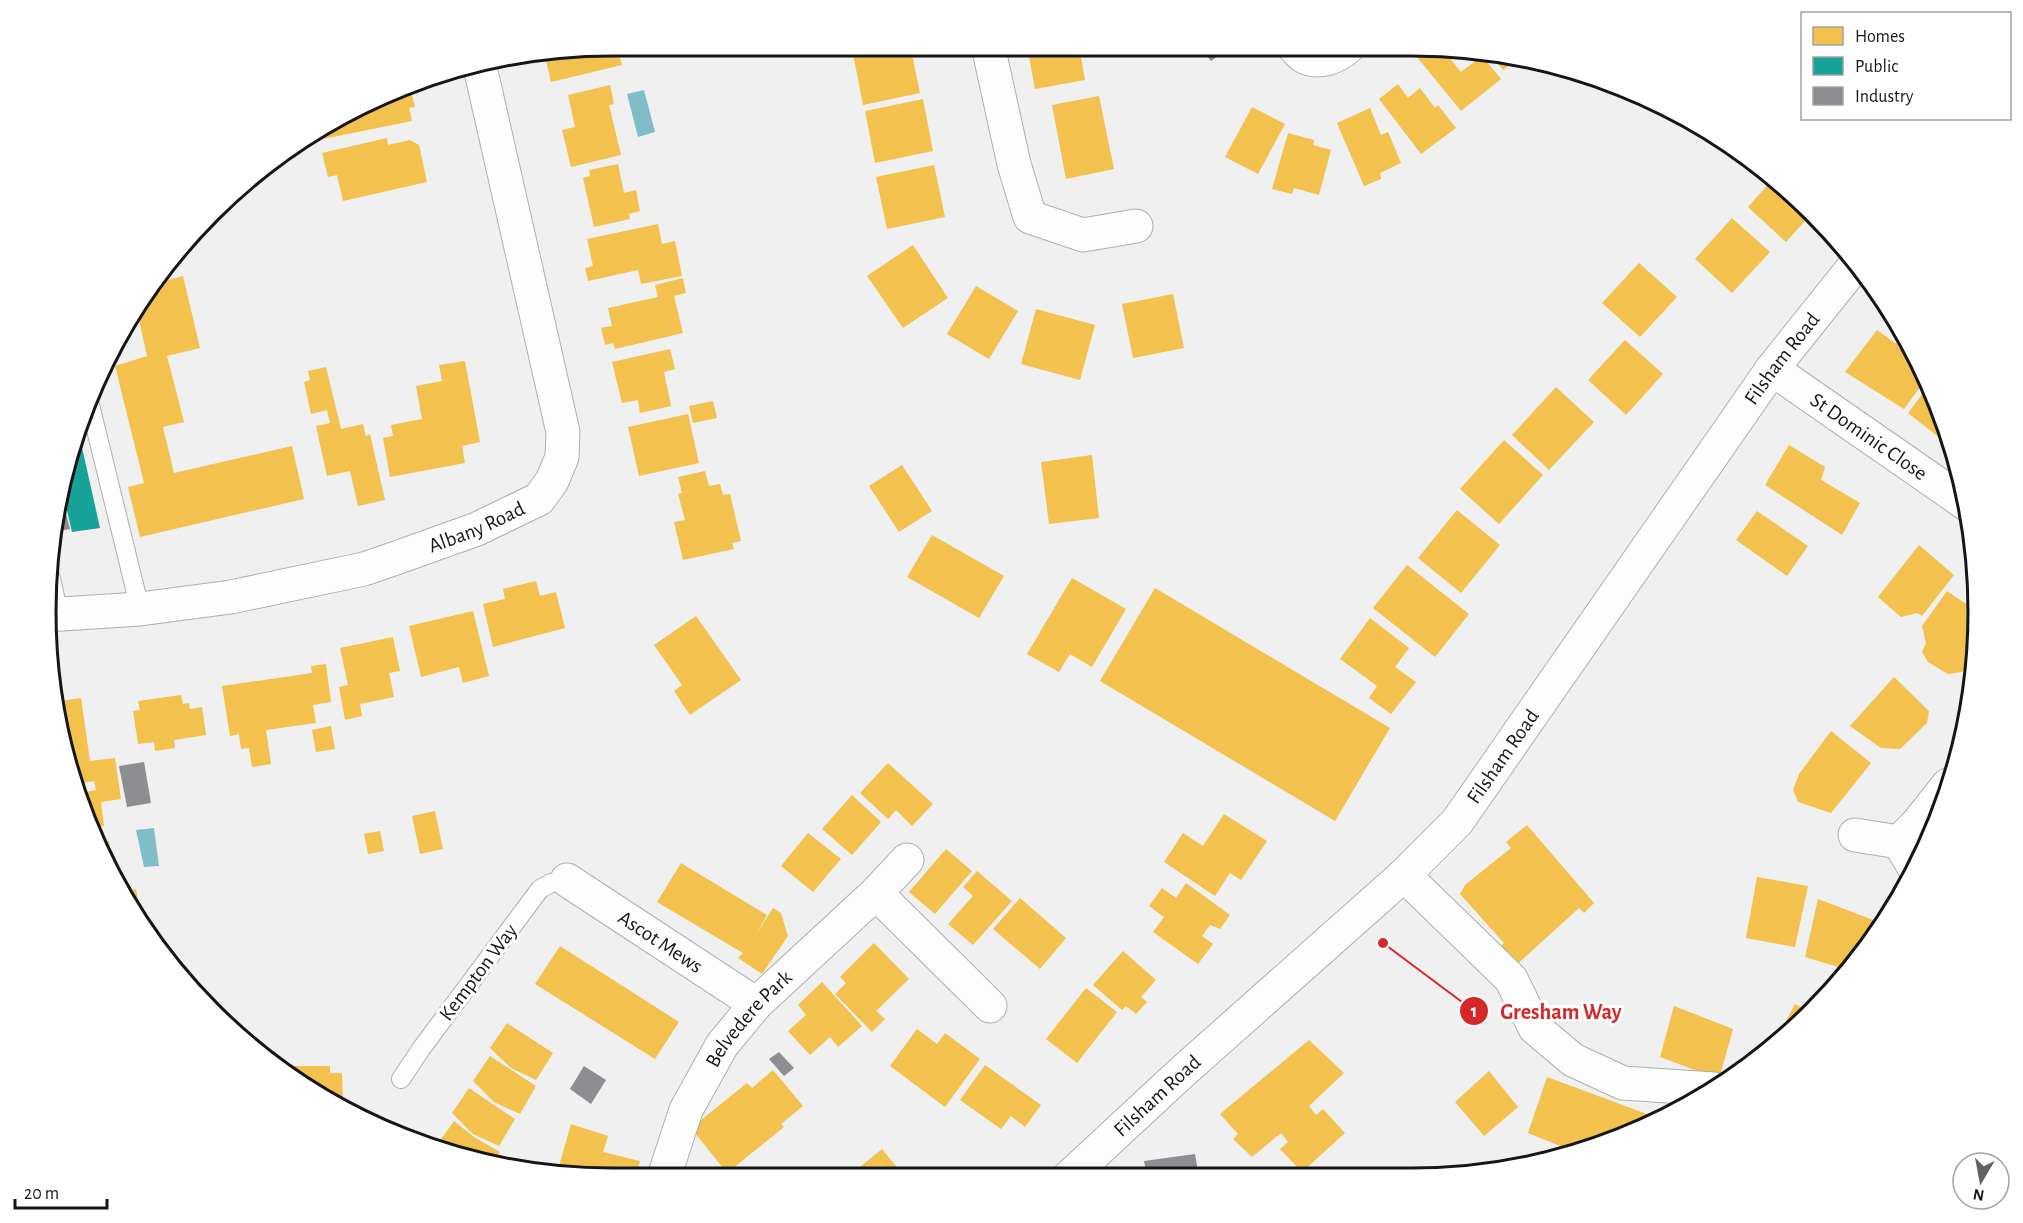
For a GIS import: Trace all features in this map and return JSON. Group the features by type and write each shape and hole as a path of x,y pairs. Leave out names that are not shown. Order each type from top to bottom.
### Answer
{"street":[{"path":"990,56 1014,164 1030,217 1083,235 1136,226"},
{"path":"1303,56 1316,60 1336,56"},
{"name":"Albany Road","path":"56,615 140,609 231,597 364,569 477,529 539,499 552,481 562,457 563,432 481,71"},
{"name":"Filsham Road","path":"1079,1168 1180,1074 1404,875 1457,822 1772,369 1851,270"},
{"name":"St Dominic Close","path":"1772,369 1956,497"},
{"path":"1855,835 1907,855 1917,824 1932,805"},
{"name":"Belvedere Park","path":"667,1168 686,1110 722,1045 756,1004 876,893 907,860"},
{"path":"1404,875 1511,979 1535,1028 1573,1060 1623,1083 1699,1087"},
{"name":"Ascot Mews","path":"567,880 756,1004"},
{"path":"876,893 990,1006"}],"lane":[{"path":"92,414 140,609"},
{"name":"Kempton Way","path":"401,1079 540,889 567,880"}],"water":[{"path":"644,90 655,132 638,137 627,94"},
{"path":"154,828 159,866 144,867 136,830"}],"building: Homes":[{"path":"620,56 622,65 551,82 546,59"},
{"path":"853,56 912,56 920,93 863,105"},
{"path":"1029,56 1081,56 1085,80 1035,89"},
{"path":"1417,57 1449,57 1461,72 1477,59 1486,60 1501,79 1461,111"},
{"path":"1497,62 1510,64 1503,70"},
{"path":"1398,84 1408,98 1420,88 1435,108 1438,105 1456,128 1421,154 1379,99"},
{"path":"610,85 614,104 609,105 621,155 571,167 562,130 575,127 568,95"},
{"path":"412,93 415,107 409,108 412,121 318,140 366,113"},
{"path":"1099,96 1114,169 1066,179 1052,105"},
{"path":"923,99 933,151 875,163 865,111"},
{"path":"1252,107 1285,124 1258,174 1225,157"},
{"path":"1370,108 1381,135 1388,132 1401,163 1380,173 1381,179 1364,186 1337,123"},
{"path":"1288,133 1314,140 1313,145 1331,150 1319,195 1294,188 1292,194 1272,189"},
{"path":"387,138 388,145 410,140 419,145 427,182 343,201 337,175 328,177 322,153"},
{"path":"618,164 624,193 636,190 640,211 629,214 630,219 594,227 583,178 590,176 589,170"},
{"path":"934,165 945,217 887,229 876,177"},
{"path":"1768,185 1806,219 1786,242 1748,207"},
{"path":"1732,218 1770,252 1732,293 1695,259"},
{"path":"658,224 662,244 675,241 682,276 641,284 638,270 588,281 585,268 593,266 587,239"},
{"path":"913,245 948,298 903,328 867,276"},
{"path":"1639,263 1677,297 1640,337 1602,303"},
{"path":"183,276 200,348 167,356 184,422 163,427 174,473 292,446 304,499 140,537 128,487 144,483 115,366 147,356 139,319 164,281"},
{"path":"683,278 686,293 674,296 683,333 615,349 613,343 605,345 601,328 612,326 608,308 658,297 655,285"},
{"path":"976,286 1018,311 989,359 947,334"},
{"path":"1173,294 1184,348 1133,358 1122,304"},
{"path":"1036,309 1095,325 1080,380 1021,364"},
{"path":"1877,330 1898,344 1920,387 1904,409 1845,372"},
{"path":"1625,340 1663,374 1626,415 1588,380"},
{"path":"670,349 675,369 664,372 671,406 640,413 638,400 622,403 612,362"},
{"path":"465,361 480,442 462,446 465,463 390,477 383,438 393,436 391,425 422,419 416,386 442,381 439,365"},
{"path":"326,367 341,429 363,424 366,436 370,434 385,500 358,506 350,471 327,476 316,426 330,423 327,410 311,414 304,382 310,380 308,371"},
{"path":"1556,387 1594,422 1549,470 1512,435"},
{"path":"1923,394 1939,438 1908,413"},
{"path":"713,401 717,418 693,423 689,406"},
{"path":"688,414 699,463 639,476 628,427"},
{"path":"1504,440 1543,475 1499,524 1460,489"},
{"path":"1789,445 1825,467 1821,480 1860,503 1842,535 1765,485"},
{"path":"1092,455 1099,518 1049,524 1041,462"},
{"path":"902,465 932,511 899,532 869,486"},
{"path":"705,471 709,486 720,484 723,495 730,494 741,541 732,543 734,549 683,560 674,522 685,520 678,494 682,493 678,477"},
{"path":"1457,510 1500,545 1461,593 1418,558"},
{"path":"1757,511 1808,546 1787,576 1736,540"},
{"path":"932,535 1004,576 979,618 907,577"},
{"path":"1919,545 1954,575 1922,616 1917,613 1901,617 1878,597"},
{"path":"1407,565 1469,614 1435,657 1373,608"},
{"path":"1072,578 1126,609 1092,667 1070,654 1059,672 1027,654"},
{"path":"536,581 540,596 556,592 565,628 493,647 483,604 505,599 503,589"},
{"path":"1155,588 1390,728 1335,821 1100,681"},
{"path":"1947,591 1968,605 1964,669 1962,672 1948,674 1928,662 1922,652 1926,643 1922,626"},
{"path":"473,611 489,676 463,683 459,667 421,677 409,626"},
{"path":"696,616 741,680 690,715 674,691 682,685 654,645"},
{"path":"1370,618 1409,648 1395,667 1416,682 1391,714 1369,698 1377,686 1340,659"},
{"path":"393,637 400,671 389,673 394,697 360,704 362,716 345,720 339,687 348,685 340,648"},
{"path":"326,664 331,702 313,705 316,723 266,730 271,764 252,767 249,748 241,749 239,734 230,736 222,686 312,673 311,666"},
{"path":"1894,677 1929,711 1927,723 1900,749 1881,748 1850,726"},
{"path":"181,695 183,704 189,703 190,709 202,707 206,735 174,740 175,748 155,751 154,742 138,744 133,711 140,710 138,701"},
{"path":"81,698 90,761 115,758 121,799 101,802 104,826 99,827 86,792 96,790 94,781 83,783 74,755 63,701"},
{"path":"331,726 335,749 316,752 312,730"},
{"path":"1831,731 1871,763 1831,813 1798,802 1793,790 1799,774"},
{"path":"888,763 933,804 912,826 896,810 888,819 860,793"},
{"path":"852,795 881,822 852,855 822,829"},
{"path":"435,811 443,849 420,854 412,816"},
{"path":"1224,814 1267,841 1241,880 1230,873 1215,896 1164,862 1183,833 1203,846"},
{"path":"1527,825 1594,903 1584,913 1579,908 1512,969 1495,953 1504,943 1460,894 1465,885 1511,848 1506,842"},
{"path":"380,831 384,851 368,854 364,834"},
{"path":"808,833 841,859 813,892 781,866"},
{"path":"946,849 972,871 935,914 909,892"},
{"path":"681,863 767,915 756,935 773,908 781,913 788,936 762,974 738,958 743,953 657,902"},
{"path":"977,871 1012,901 973,945 948,924 973,896 963,887"},
{"path":"1757,877 1808,886 1795,947 1746,938"},
{"path":"1186,883 1230,915 1220,929 1210,925 1202,936 1213,944 1198,964 1153,932 1164,917 1149,906 1162,888 1176,898"},
{"path":"136,889 139,904 130,890"},
{"path":"1020,898 1066,938 1040,969 993,929"},
{"path":"1818,899 1874,920 1839,967 1805,957"},
{"path":"874,943 909,979 876,1011 885,1019 872,1032 835,994 846,983 840,977"},
{"path":"560,946 679,1022 655,1059 535,984"},
{"path":"1123,951 1156,980 1141,997 1147,1002 1136,1014 1126,1006 1122,1010 1093,985"},
{"path":"822,982 862,1026 838,1047 830,1037 810,1055 788,1031 806,1015 798,1005"},
{"path":"1086,988 1117,1012 1077,1063 1046,1039"},
{"path":"1795,1004 1802,1008 1785,1024"},
{"path":"1674,1006 1733,1029 1720,1074 1715,1077 1660,1057"},
{"path":"507,1023 553,1053 536,1080 511,1068 490,1048"},
{"path":"917,1029 937,1044 945,1033 980,1059 945,1107 890,1066"},
{"path":"1309,1040 1344,1073 1309,1106 1316,1115 1323,1109 1345,1133 1306,1168 1298,1168 1280,1149 1288,1142 1281,1133 1252,1157 1233,1139 1238,1134 1220,1114"},
{"path":"490,1056 536,1086 520,1114 494,1102 473,1081"},
{"path":"985,1065 1041,1105 1025,1127 1011,1116 1001,1129 960,1100"},
{"path":"330,1066 330,1073 342,1073 343,1098 333,1093 293,1067"},
{"path":"773,1070 803,1106 781,1124 784,1127 733,1168 723,1168 691,1128 747,1083 752,1088"},
{"path":"1489,1071 1518,1107 1484,1136 1455,1102"},
{"path":"1547,1077 1647,1114 1624,1125 1562,1147 1528,1133"},
{"path":"469,1088 515,1119 499,1146 473,1134 452,1113"},
{"path":"454,1121 474,1137 500,1152 498,1156 440,1140"},
{"path":"571,1124 608,1136 603,1152 640,1161 638,1168 559,1165"},
{"path":"882,1149 898,1168 859,1168"}],"building: Public":[{"path":"81,445 100,528 72,532 66,505"}],"building: Industry":[{"path":"1207,56 1218,56 1211,61"},
{"path":"65,509 70,529 61,530"},
{"path":"144,762 151,803 127,807 119,766"},
{"path":"779,1052 794,1068 784,1076 769,1059"},
{"path":"584,1066 606,1080 591,1104 570,1089"},
{"path":"1195,1154 1197,1168 1145,1168 1144,1161"}],"place":[{"name":"Gresham Way","path":"1383,943"}]}
